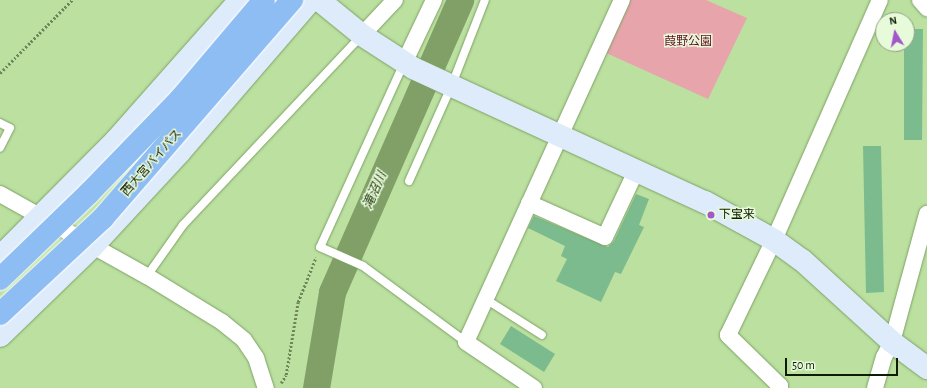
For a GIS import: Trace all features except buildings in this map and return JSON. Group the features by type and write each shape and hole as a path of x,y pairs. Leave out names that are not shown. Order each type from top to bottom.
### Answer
{"highway":[{"name":"西大宮バイパス","path":"0,279 89,193 181,98 264,0"},
{"name":"西大宮バイパス","path":"0,314 103,218 292,0"}],"street":[{"path":"0,257 41,218 117,139 240,0"},
{"path":"0,336 93,246 179,153 311,0"},
{"path":"319,0 362,35 408,66 446,85 712,205 774,240 830,284 892,342 927,368"},
{"path":"362,35 395,0"},
{"path":"408,66 434,0"},
{"path":"534,388 466,342 487,300 559,136 622,0"},
{"path":"778,388 780,386 728,335 774,240 880,0"},
{"path":"920,0 927,8"},
{"path":"529,203 605,238 636,171"},
{"path":"0,194 147,276 222,322 244,340 256,358 266,388"},
{"path":"876,388 884,357 892,342 927,214"}],"lane":[{"path":"409,181 446,85 485,0"},
{"path":"147,276 183,225 362,35"},
{"path":"408,66 323,249 363,266 466,342"},
{"path":"0,123 10,128 0,148"},
{"path":"487,300 542,335"}],"path":[{"path":"0,73 72,0"},
{"path":"277,388 286,375 298,302 323,249"}],"green space":[{"name":"葭野公園","path":"627,0 706,0 747,18 708,99 604,52"}],"waterway":[{"name":"滝沼川","path":"316,388 332,292 460,0"}],"place":[{"name":"下宝来","path":"711,215"}]}
